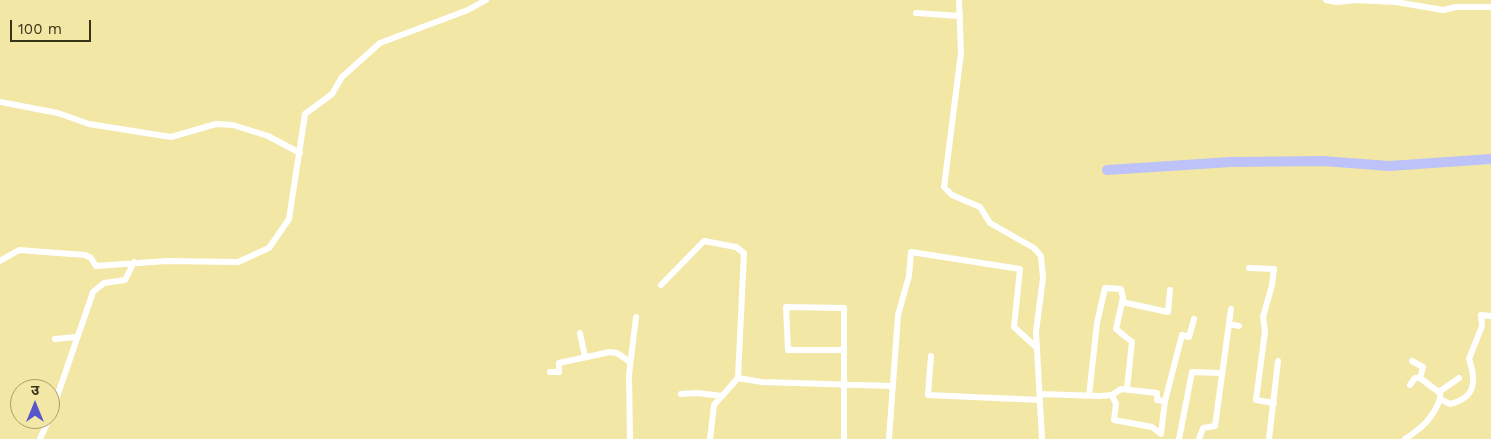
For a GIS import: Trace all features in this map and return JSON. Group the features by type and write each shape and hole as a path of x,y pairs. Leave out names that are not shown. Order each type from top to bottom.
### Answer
{"street":[{"path":"0,261 19,250 34,250 85,255 96,266 134,262 238,262 269,248 289,218 305,114 332,94 342,77 380,43 468,10 486,0"},
{"path":"959,0 961,53 944,187 952,195 980,207 990,223 1034,248 1041,256 1043,278 1036,332 1042,439"},
{"path":"1326,0 1396,2 1443,10 1456,7 1491,7"},
{"path":"916,13 960,16"},
{"path":"0,102 58,114 89,124 171,137 216,124 233,124 268,136 300,153"},
{"path":"661,285 704,241 736,247 744,253 738,378 714,405 710,439"},
{"path":"890,439 898,315 908,276 911,252 1020,269 1014,327 1037,348"},
{"path":"60,390 75,347 76,337 93,292 104,283 125,280 134,262"},
{"path":"1250,268 1274,269 1263,317 1265,331 1256,400 1274,403"},
{"path":"1088,396 1097,323 1105,288 1121,289 1122,302 1116,329 1132,342 1127,388"},
{"path":"1122,302 1168,312 1170,290"},
{"path":"843,350 788,350 786,307 844,308 844,439"},
{"path":"1199,439 1203,428 1215,426 1231,309"},
{"path":"1420,378 1450,404 1464,401 1471,392 1473,378 1469,359 1482,326 1481,315 1491,316"},
{"path":"630,439 630,362 636,317"},
{"path":"1160,436 1165,401 1182,335 1189,337 1194,319"},
{"path":"1229,324 1238,326"},
{"path":"580,333 585,357"},
{"path":"55,339 76,337"},
{"path":"550,372 559,372 559,363 618,352 630,362"},
{"path":"931,356 928,395 1088,396 1112,395 1121,390 1157,393 1157,400 1165,401"},
{"path":"1269,439 1278,361"},
{"path":"1412,361 1423,367 1420,378"},
{"path":"1179,439 1192,372 1221,373"},
{"path":"738,378 762,382 892,386"},
{"path":"1410,385 1415,378 1420,378"},
{"path":"1405,439 1420,430 1434,414 1440,396 1459,378"},
{"path":"681,394 697,393 722,396"},
{"path":"1112,395 1116,404 1114,420 1152,427 1160,436"}],"waterway":[{"path":"1107,170 1231,162 1323,161 1389,166 1491,159"}]}
